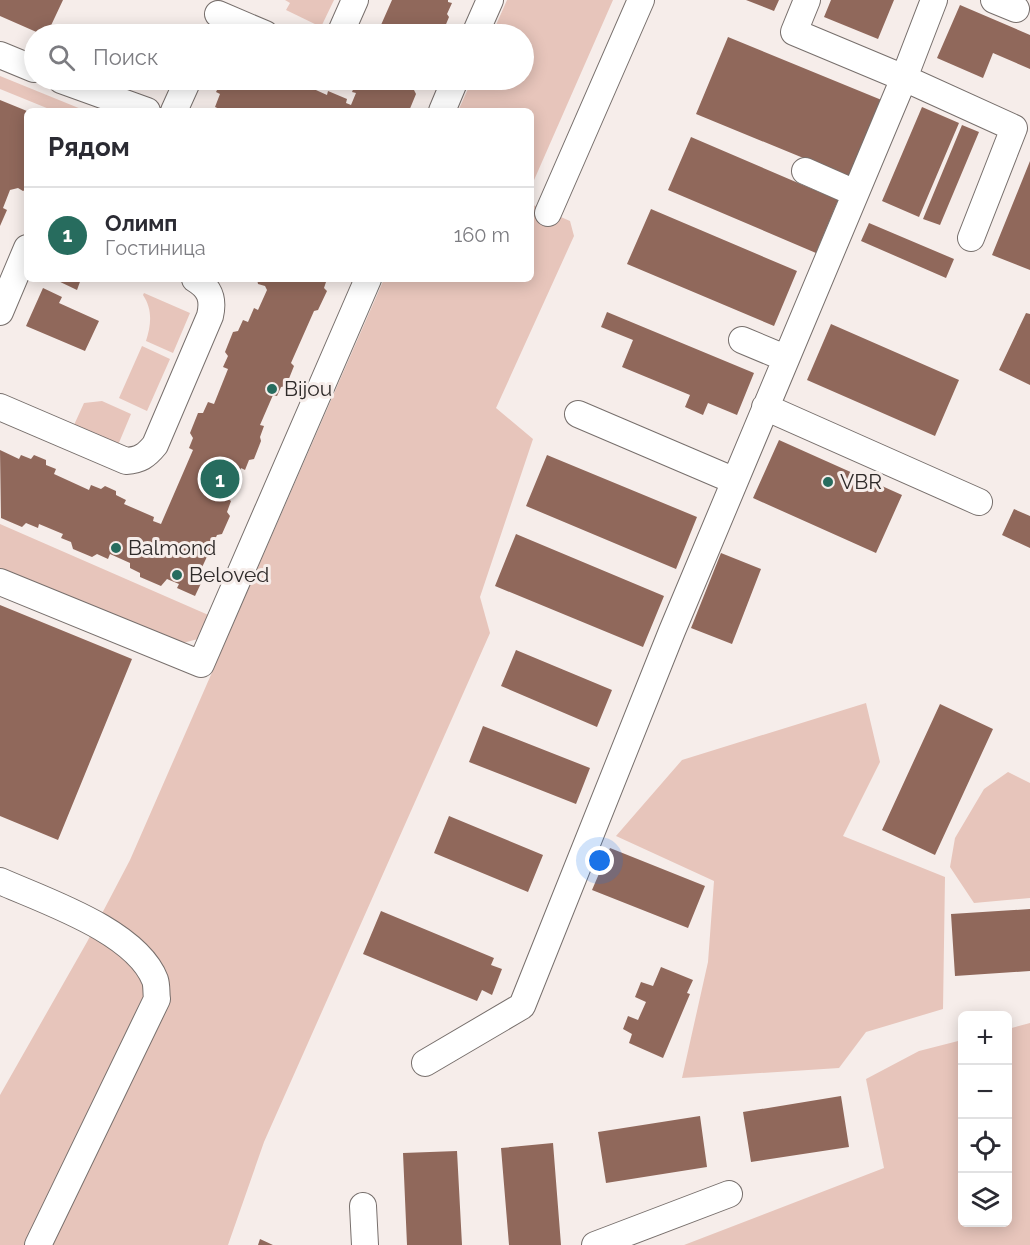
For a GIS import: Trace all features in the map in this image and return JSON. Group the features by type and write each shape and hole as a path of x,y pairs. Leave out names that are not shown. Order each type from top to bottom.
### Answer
{"lane":[{"path":"345,24 356,0"},
{"path":"479,24 490,0"},
{"path":"548,213 641,0"},
{"path":"807,0 794,32 904,78 1014,128 971,238"},
{"path":"425,1063 522,1006 735,480 904,78 934,0"},
{"path":"217,16 238,24"},
{"path":"0,55 24,65"},
{"path":"89,90 139,108"},
{"path":"175,108 183,90"},
{"path":"442,108 450,90"},
{"path":"805,171 855,193"},
{"path":"0,312 24,255"},
{"path":"0,407 126,461 147,455 155,445 210,316 213,305 211,294 200,282"},
{"path":"0,582 201,664 367,282"},
{"path":"742,340 785,358"},
{"path":"765,407 979,502"},
{"path":"578,414 735,480"},
{"path":"0,881 91,922 130,946 145,962 156,982 157,999 39,1245"},
{"path":"594,1245 729,1194"},
{"path":"363,1206 365,1245"}],"shaded area":[{"path":"285,0 334,0 322,24 315,24 286,10 290,3"},
{"path":"507,0 613,0 534,180 534,108 459,108 467,90 534,90 534,24 496,24"},
{"path":"0,76 24,86 24,90 34,90 79,108 47,108 0,89"},
{"path":"534,205 570,221 574,236 496,408 533,439 480,597 490,633 264,1142 228,1245 0,1245 0,1095 87,942 130,860 383,282 534,282"},
{"path":"144,293 190,313 173,353 146,341 150,318"},
{"path":"142,346 170,359 147,411 119,398"},
{"path":"102,401 131,414 118,445 74,425 84,403"},
{"path":"0,524 213,617 198,639 183,643 0,568"},
{"path":"866,703 880,762 843,836 945,877 943,1009 866,1032 839,1068 682,1078 708,962 714,881 616,836 682,760"},
{"path":"1008,772 1030,783 1030,898 974,903 950,867 955,838 984,789"},
{"path":"1030,1023 1030,1245 684,1245 884,1168 866,1079 919,1051 958,1041 958,1227 1012,1227 1012,1028"}],"building":[{"path":"0,0 63,0 52,24 24,24 24,27 0,16"},
{"path":"392,0 448,0 452,3 447,14 449,17 446,24 381,24"},
{"path":"746,0 779,0 774,11"},
{"path":"831,0 894,0 878,39 824,17"},
{"path":"960,5 1030,35 1030,69 993,53 983,78 937,58"},
{"path":"728,37 884,101 852,178 696,114"},
{"path":"217,90 316,90 327,95 328,91 347,99 346,103 351,105 356,93 352,92 353,90 414,90 416,94 410,108 217,108 215,107 220,94 216,92"},
{"path":"0,100 24,110 24,190 18,188 10,190 3,208 7,210 0,226"},
{"path":"922,107 959,123 919,217 882,201"},
{"path":"962,125 979,132 940,225 923,219"},
{"path":"691,137 838,200 816,253 668,190"},
{"path":"1030,161 1030,270 992,255"},
{"path":"651,209 797,271 774,326 627,264"},
{"path":"869,223 954,259 946,278 861,241"},
{"path":"60,282 80,282 77,290"},
{"path":"258,282 326,282 324,288 327,291 318,310 314,311 291,363 294,366 286,386 281,387 277,396 273,395 260,425 264,426 254,459 249,460 245,470 241,468 228,499 231,501 227,512 230,516 222,534 217,535 198,576 203,579 195,596 177,588 179,584 167,579 161,586 140,577 140,573 130,568 130,563 110,554 108,559 97,554 92,557 73,549 71,542 61,538 63,534 39,524 38,528 26,523 22,527 1,518 0,450 19,459 21,455 31,459 34,455 46,460 46,465 56,469 54,474 89,490 91,485 101,489 105,486 116,491 116,495 126,500 124,504 154,517 153,521 161,524 193,450 189,448 193,438 190,433 198,413 203,413 208,402 214,404 228,369 223,367 228,356 225,352 233,332 238,331 243,320 248,322 254,308 258,310 267,290 265,286"},
{"path":"43,288 62,297 59,303 99,321 85,351 26,326"},
{"path":"607,312 754,373 737,415 708,403 703,415 685,407 690,395 622,367 633,340 601,327"},
{"path":"1026,313 1030,314 1030,385 999,370"},
{"path":"831,324 959,380 935,436 807,380"},
{"path":"779,440 902,495 876,553 753,498"},
{"path":"547,455 697,517 676,569 526,506"},
{"path":"1014,509 1030,516 1030,548 1002,535"},
{"path":"516,534 664,596 643,647 495,586"},
{"path":"721,553 761,569 732,644 691,628"},
{"path":"0,605 132,659 58,840 0,816"},
{"path":"516,650 612,690 597,727 501,686"},
{"path":"940,704 993,729 935,855 882,830"},
{"path":"483,726 590,768 576,804 469,762"},
{"path":"449,816 543,855 528,892 434,853"},
{"path":"610,848 705,886 688,928 592,890"},
{"path":"1030,909 1030,971 955,976 951,914"},
{"path":"381,911 494,958 491,965 502,969 492,995 482,990 477,1001 363,954"},
{"path":"661,967 693,980 687,993 690,994 663,1058 629,1043 632,1034 623,1029 628,1016 638,1020 646,1002 635,997 641,982 653,986"},
{"path":"841,1096 849,1147 751,1162 743,1112"},
{"path":"700,1116 707,1167 606,1183 598,1132"},
{"path":"553,1143 561,1245 509,1245 501,1148"},
{"path":"457,1151 462,1245 407,1245 403,1153"},
{"path":"260,1239 273,1245 258,1245"}],"place":[{"name":"Bijou","path":"272,389"},
{"name":"Олимп","path":"220,479"},
{"name":"VBR","path":"828,482"},
{"name":"Balmond","path":"116,548"},
{"name":"Beloved","path":"177,575"}]}
